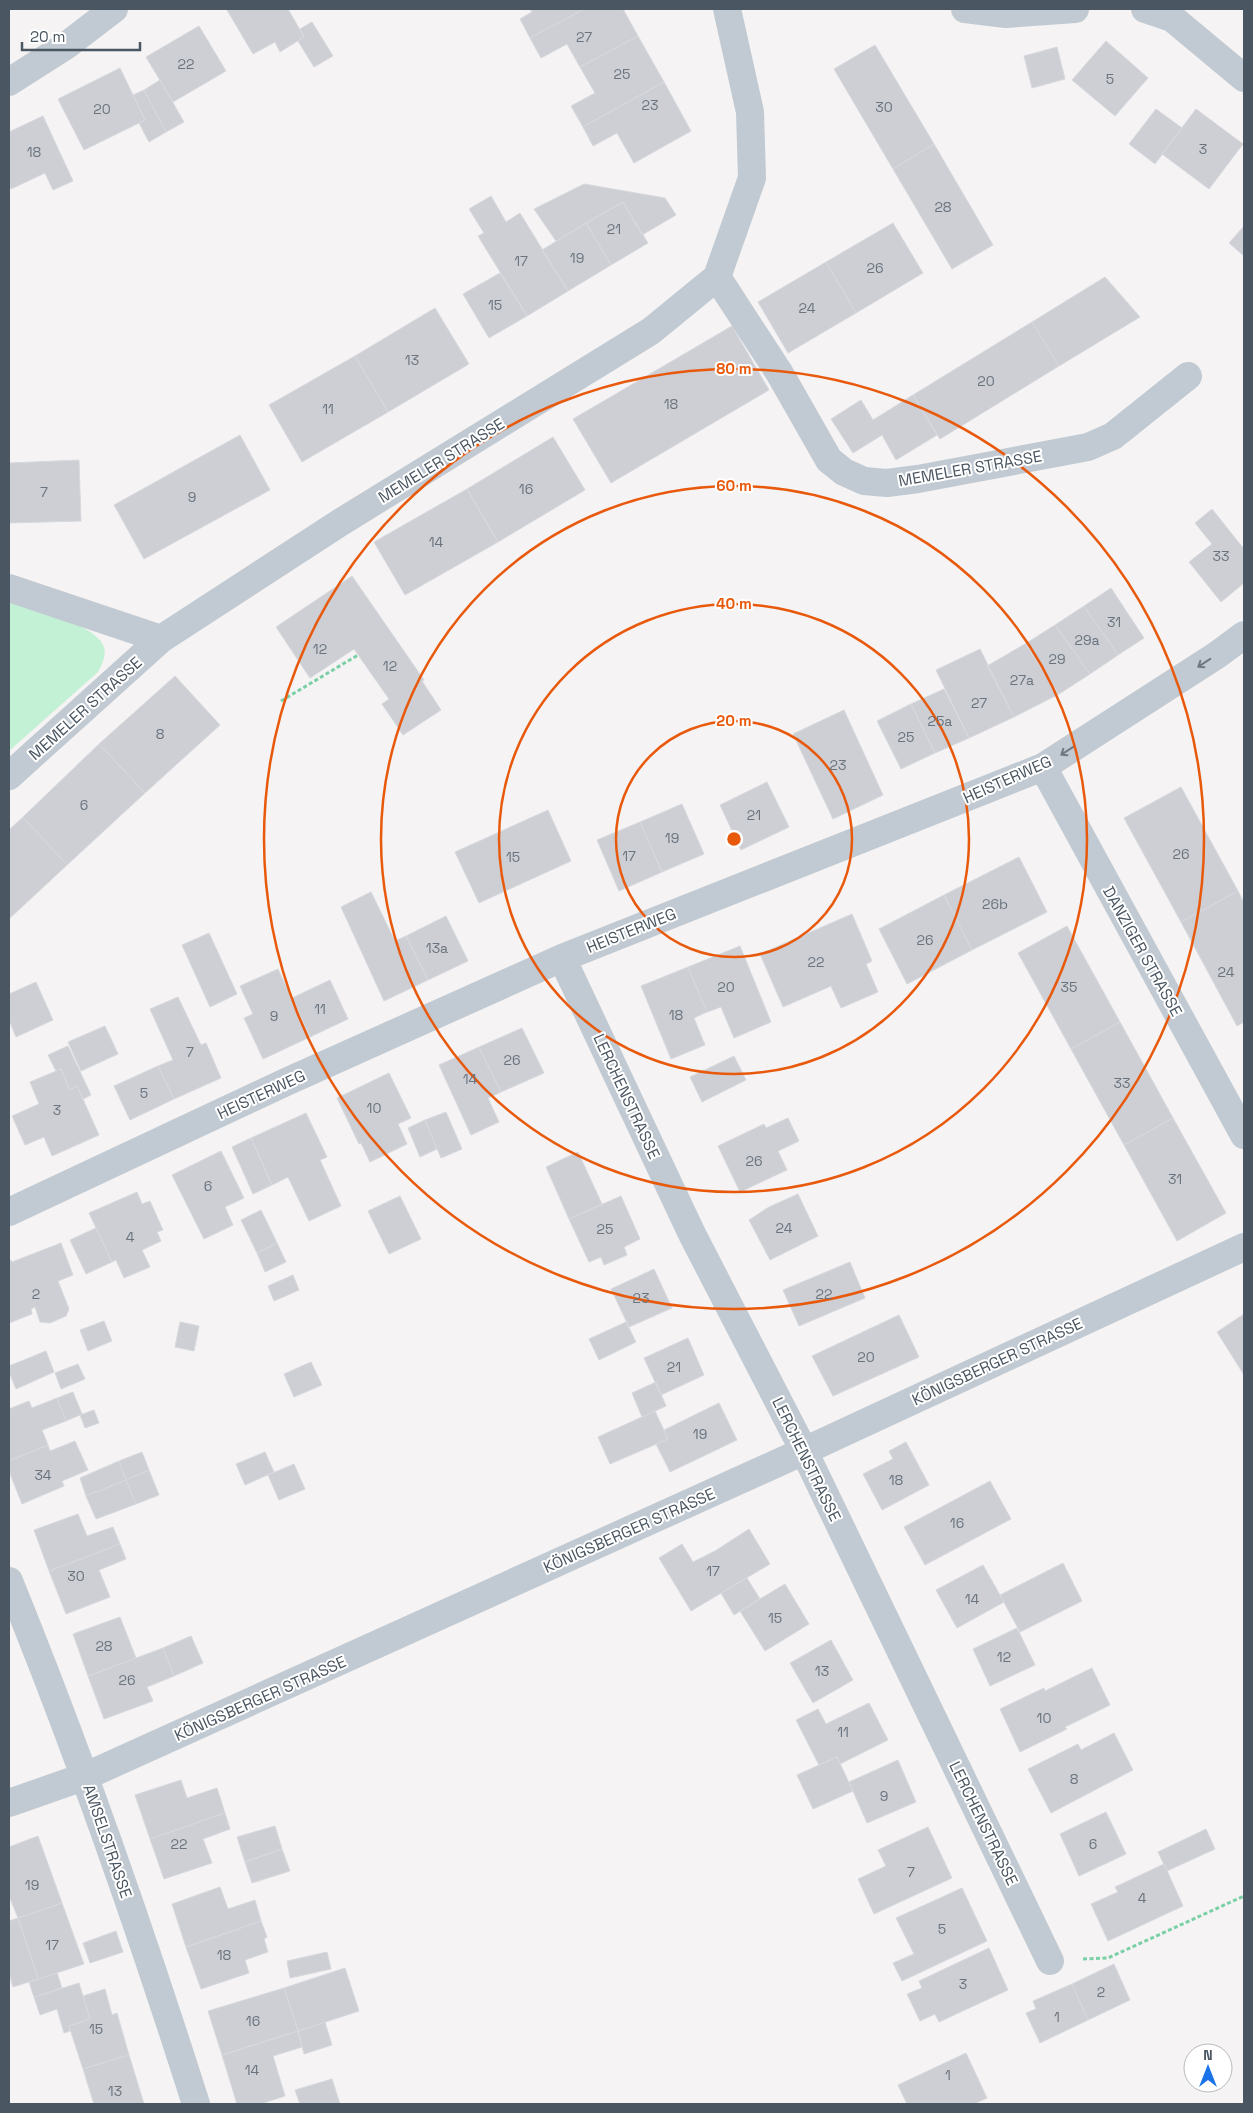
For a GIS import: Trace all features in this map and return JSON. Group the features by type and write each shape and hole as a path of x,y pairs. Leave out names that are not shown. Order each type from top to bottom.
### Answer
{"street":[{"path":"9,82 67,45 114,9"},
{"path":"717,277 752,178 750,112 727,9"},
{"path":"965,9 1006,14 1075,9"},
{"path":"1145,9 1172,18 1244,78"},
{"name":"MEMELER STRASSE","path":"9,776 161,639 341,522 651,331 717,277 775,366 829,460 844,472 864,481 887,483 918,479 1088,447 1113,436 1188,376"},
{"name":"MEMELER STRASSE","path":"9,588 161,639"},
{"name":"HEISTERWEG","path":"9,1212 286,1082 562,958 1042,766 1217,655 1244,635"},
{"name":"DANZIGER STRASSE","path":"1042,766 1244,1135"},
{"name":"LERCHENSTRASSE","path":"562,958 692,1234 804,1451 1050,1961"},
{"name":"KÖNIGSBERGER STRASSE","path":"9,1804 86,1776 804,1451 1244,1247"},
{"name":"AMSELSTRASSE","path":"9,1581 86,1776 150,1962 196,2104"}],"path":[{"path":"281,701 358,655"},
{"path":"1050,1961 1108,1958 1244,1896"}],"green space":[{"path":"9,599 86,629 102,643 105,654 98,672 9,751"}],"building":[{"path":"288,9 304,37 280,52 275,42 253,54 227,10"},
{"path":"530,9 584,9 530,38 520,19 532,12"},
{"path":"584,9 623,9 638,36 580,67 567,44 541,58 530,38"},
{"path":"312,22 333,56 314,67 298,41 304,37 300,29"},
{"path":"199,26 226,71 173,102 146,57"},
{"path":"638,36 664,82 583,127 571,106 595,93 580,67"},
{"path":"1106,41 1148,78 1115,116 1072,80"},
{"path":"875,45 934,144 893,169 834,69"},
{"path":"1057,47 1065,79 1032,88 1024,56"},
{"path":"120,68 145,120 84,150 58,99"},
{"path":"160,80 184,122 166,132 144,90"},
{"path":"664,82 691,131 634,163 617,133 593,146 583,127"},
{"path":"144,90 166,132 149,142 139,123 145,120 133,95"},
{"path":"1156,109 1182,128 1155,164 1129,144"},
{"path":"1196,109 1243,144 1209,189 1162,154"},
{"path":"43,116 73,181 53,190 45,173 11,189 9,184 9,132"},
{"path":"934,144 993,245 952,269 893,169"},
{"path":"584,184 665,198 676,215 642,235 623,202 556,241 534,209"},
{"path":"491,196 506,222 520,213 568,291 527,316 478,236 484,233 469,209"},
{"path":"623,202 648,243 611,265 586,223"},
{"path":"586,223 611,265 568,291 542,250"},
{"path":"893,223 923,273 856,313 826,262"},
{"path":"1244,226 1244,256 1229,243"},
{"path":"826,262 856,313 788,353 758,302"},
{"path":"500,273 527,316 489,338 463,294"},
{"path":"1105,277 1140,317 1059,366 1032,322"},
{"path":"435,308 469,364 388,412 355,356"},
{"path":"1032,322 1059,366 940,439 913,395"},
{"path":"732,326 769,390 611,483 573,419"},
{"path":"355,356 388,412 302,462 269,405"},
{"path":"913,395 937,435 896,460 882,435 853,453 831,419 861,400 873,420"},
{"path":"240,435 270,490 144,559 114,505"},
{"path":"553,437 585,490 498,542 467,489"},
{"path":"79,460 81,521 9,523 9,463"},
{"path":"467,489 498,542 405,595 374,542"},
{"path":"1212,509 1244,549 1244,583 1221,602 1189,562 1212,544 1195,523"},
{"path":"352,576 424,680 422,681 441,710 403,735 382,704 389,699 354,649 310,678 276,627"},
{"path":"1111,588 1144,638 1118,655 1084,606"},
{"path":"1084,606 1118,655 1090,674 1055,625"},
{"path":"1055,625 1090,674 1059,694 1025,644"},
{"path":"1025,644 1059,694 1014,717 987,666"},
{"path":"980,649 1014,717 969,738 936,670"},
{"path":"175,676 220,725 145,793 99,744"},
{"path":"944,689 969,738 935,753 911,704"},
{"path":"911,704 935,753 901,769 877,721"},
{"path":"844,710 883,795 833,819 793,734"},
{"path":"99,744 145,793 67,865 23,817"},
{"path":"767,782 789,827 741,850 720,805"},
{"path":"1181,787 1238,891 1181,922 1124,818"},
{"path":"682,804 704,854 662,872 640,822"},
{"path":"548,810 571,861 479,903 455,852"},
{"path":"23,817 67,865 9,919 9,830"},
{"path":"640,822 662,872 619,891 597,840"},
{"path":"1019,857 1047,912 972,950 944,895"},
{"path":"1238,891 1244,903 1244,1022 1237,1026 1181,922"},
{"path":"371,892 395,941 406,936 428,980 384,1001 341,907"},
{"path":"944,895 972,950 907,984 879,929"},
{"path":"852,914 872,961 866,964 878,992 841,1008 831,986 783,1007 760,954"},
{"path":"446,916 468,961 428,980 406,936"},
{"path":"1067,926 1120,1022 1071,1049 1018,953"},
{"path":"209,933 237,994 210,1007 182,945"},
{"path":"740,946 771,1022 734,1038 721,1007 707,1012 688,967"},
{"path":"688,967 707,1012 694,1018 705,1045 671,1059 641,986"},
{"path":"278,969 310,1037 263,1059 244,1018 253,1014 240,986"},
{"path":"330,980 348,1019 310,1037 292,998"},
{"path":"36,982 53,1020 16,1037 9,1020 9,994"},
{"path":"178,997 201,1045 206,1043 221,1078 174,1099 158,1066 173,1060 150,1009"},
{"path":"1120,1022 1173,1118 1124,1145 1071,1049"},
{"path":"105,1026 118,1054 81,1071 68,1042"},
{"path":"522,1028 544,1073 501,1092 479,1047"},
{"path":"68,1046 91,1095 83,1099 77,1086 70,1090 61,1069 56,1071 48,1055"},
{"path":"479,1047 501,1092 488,1098 499,1122 471,1135 439,1065"},
{"path":"734,1056 746,1080 702,1102 690,1077"},
{"path":"158,1066 174,1099 130,1120 114,1086"},
{"path":"61,1069 70,1090 77,1086 99,1135 52,1156 44,1137 25,1145 12,1116 39,1104 30,1082"},
{"path":"389,1073 411,1118 398,1124 407,1144 370,1162 361,1143 359,1144 337,1098"},
{"path":"446,1112 462,1149 441,1158 425,1120"},
{"path":"306,1113 327,1157 320,1160 341,1206 309,1221 288,1177 272,1185 251,1138"},
{"path":"788,1118 799,1141 778,1151 787,1170 740,1192 718,1146 764,1124 766,1128"},
{"path":"1173,1118 1226,1213 1177,1241 1124,1145"},
{"path":"425,1120 437,1149 420,1157 408,1128"},
{"path":"251,1138 272,1185 253,1194 232,1147"},
{"path":"221,1151 244,1198 225,1207 233,1225 204,1239 172,1175"},
{"path":"578,1152 602,1204 569,1219 546,1167"},
{"path":"137,1192 142,1204 150,1201 163,1230 157,1232 161,1241 142,1250 150,1267 124,1278 116,1260 112,1262 89,1213"},
{"path":"798,1194 818,1236 770,1260 749,1220 769,1207"},
{"path":"400,1196 421,1239 389,1254 368,1211"},
{"path":"621,1196 640,1239 624,1247 627,1255 604,1265 601,1257 589,1262 569,1219"},
{"path":"261,1210 277,1243 257,1253 241,1220"},
{"path":"96,1228 112,1262 86,1274 70,1240"},
{"path":"61,1243 73,1275 58,1281 69,1309 66,1316 50,1323 40,1322 35,1307 31,1309 32,1314 9,1323 9,1262"},
{"path":"277,1243 286,1262 265,1272 257,1253"},
{"path":"850,1262 865,1298 799,1326 783,1290"},
{"path":"654,1269 672,1308 629,1327 611,1289"},
{"path":"293,1275 299,1290 274,1301 268,1286"},
{"path":"1244,1314 1244,1375 1217,1332"},
{"path":"899,1315 919,1357 833,1396 812,1356"},
{"path":"104,1321 112,1341 88,1351 80,1330"},
{"path":"180,1322 199,1326 194,1351 175,1347"},
{"path":"626,1322 636,1342 599,1360 589,1339"},
{"path":"688,1338 704,1375 661,1395 644,1358"},
{"path":"46,1351 54,1372 16,1389 9,1372 9,1366"},
{"path":"311,1362 322,1385 294,1397 284,1374"},
{"path":"78,1364 85,1379 61,1389 55,1373"},
{"path":"656,1382 666,1406 642,1417 632,1393"},
{"path":"73,1392 82,1414 66,1421 57,1398"},
{"path":"57,1398 66,1421 42,1430 48,1445 9,1461 9,1409 29,1401 32,1408"},
{"path":"719,1403 737,1440 670,1472 656,1444 668,1439 664,1430"},
{"path":"94,1410 99,1423 85,1428 80,1415"},
{"path":"655,1411 668,1439 610,1464 598,1437"},
{"path":"75,1441 88,1470 62,1481 64,1486 22,1504 9,1471 9,1461 48,1445 50,1451"},
{"path":"906,1442 929,1485 882,1510 863,1474 893,1459 889,1451"},
{"path":"142,1452 149,1470 126,1480 119,1461"},
{"path":"265,1452 274,1472 245,1485 236,1464"},
{"path":"119,1461 126,1480 86,1496 80,1478"},
{"path":"294,1464 305,1489 279,1500 268,1475"},
{"path":"149,1470 159,1495 136,1504 126,1480"},
{"path":"126,1480 136,1504 96,1519 86,1496"},
{"path":"990,1481 1011,1519 925,1565 904,1527"},
{"path":"78,1514 87,1536 113,1527 120,1544 49,1571 34,1530"},
{"path":"749,1529 770,1564 691,1611 659,1558 682,1544 693,1562 715,1551"},
{"path":"120,1544 126,1559 99,1570 110,1597 66,1614 49,1571"},
{"path":"1063,1563 1082,1601 1020,1632 1000,1595"},
{"path":"983,1565 1004,1602 957,1628 936,1590"},
{"path":"747,1578 760,1599 734,1615 721,1593"},
{"path":"785,1584 809,1624 765,1651 740,1611"},
{"path":"120,1617 136,1658 88,1676 73,1634"},
{"path":"1017,1628 1035,1665 990,1686 973,1649"},
{"path":"191,1636 203,1663 174,1676 163,1648"},
{"path":"831,1640 853,1680 813,1703 790,1663"},
{"path":"163,1648 174,1676 147,1687 153,1701 104,1719 88,1676"},
{"path":"1092,1668 1110,1705 1020,1752 1000,1709 1044,1688 1045,1691"},
{"path":"869,1703 888,1740 840,1764 837,1757 819,1765 796,1720 818,1709 826,1724"},
{"path":"1114,1733 1133,1770 1051,1813 1028,1769 1078,1744 1081,1750"},
{"path":"837,1757 853,1791 813,1809 797,1775"},
{"path":"898,1760 916,1802 867,1823 849,1782"},
{"path":"181,1780 187,1798 217,1788 225,1813 150,1839 135,1795"},
{"path":"1106,1812 1126,1854 1079,1876 1060,1834"},
{"path":"225,1813 230,1829 203,1839 212,1863 164,1879 150,1839"},
{"path":"275,1826 282,1849 245,1862 237,1837"},
{"path":"928,1827 952,1878 874,1914 858,1879 886,1866 878,1850"},
{"path":"1206,1829 1215,1849 1167,1871 1158,1852"},
{"path":"38,1836 62,1903 18,1918 9,1896 9,1847"},
{"path":"282,1849 290,1871 252,1883 245,1862"},
{"path":"1164,1864 1183,1906 1108,1941 1091,1904 1118,1892 1115,1887"},
{"path":"220,1887 228,1909 255,1900 261,1921 186,1947 172,1904"},
{"path":"962,1888 987,1941 902,1981 893,1963 914,1954 896,1918"},
{"path":"62,1903 84,1964 38,1979 18,1918"},
{"path":"18,1918 38,1979 13,1987 9,1973 9,1921"},
{"path":"261,1921 267,1937 264,1939 268,1952 245,1960 249,1973 201,1989 186,1947"},
{"path":"116,1931 123,1952 90,1963 83,1943"},
{"path":"989,1948 1008,1990 939,2022 935,2014 920,2021 907,1994 922,1988 919,1981"},
{"path":"327,1952 331,1969 290,1978 287,1961"},
{"path":"1114,1964 1130,2000 1088,2020 1072,1984"},
{"path":"345,1968 359,2011 298,2031 284,1988"},
{"path":"57,1973 62,1988 34,1997 29,1982"},
{"path":"79,1983 90,2019 69,2026 70,2031 64,2033 57,2009 40,2015 34,1997"},
{"path":"1072,1984 1088,2020 1040,2043 1026,2013 1036,2009 1033,2001"},
{"path":"284,1988 298,2031 222,2055 208,2011"},
{"path":"105,1989 112,2015 117,2013 129,2055 83,2069 69,2026 90,2019 83,1996"},
{"path":"325,2022 332,2045 304,2054 298,2031"},
{"path":"298,2031 302,2047 273,2056 285,2096 260,2104 237,2104 222,2055"},
{"path":"966,2053 987,2098 974,2104 907,2104 898,2085"},
{"path":"129,2055 144,2104 94,2104 83,2069"},
{"path":"332,2079 340,2104 300,2104 295,2090"}]}
